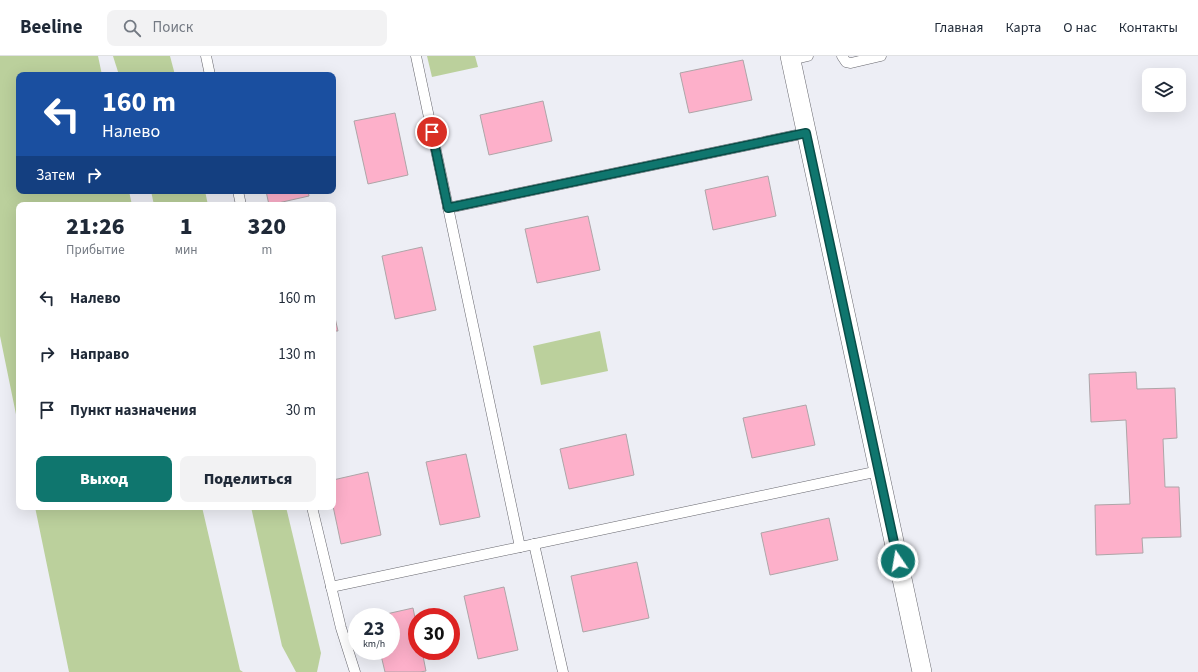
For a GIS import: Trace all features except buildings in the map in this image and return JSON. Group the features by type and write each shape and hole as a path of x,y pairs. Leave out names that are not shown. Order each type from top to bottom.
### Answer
{"street":[{"path":"797,57 806,133 922,672"}],"lane":[{"path":"206,56 209,72"},
{"path":"416,56 520,547"},
{"path":"842,56 846,62 851,63 881,56"},
{"path":"448,208 806,133"},
{"path":"331,587 879,471"},
{"path":"313,510 342,636 355,672"},
{"path":"534,544 563,672"}],"green space":[{"path":"0,56 98,56 101,72 16,72 16,194 130,194 131,202 16,202 16,414 0,336"},
{"path":"113,56 170,56 174,72 118,72"},
{"path":"427,56 475,56 478,67 432,77"},
{"path":"152,194 206,194 207,202 153,202"},
{"path":"600,331 608,371 541,385 533,346"},
{"path":"36,510 203,510 240,670 243,672 69,672"},
{"path":"252,510 287,510 321,653 317,672 296,672 282,646"}],"route":[{"path":"432,132 448,208 806,133 898,561"}]}
